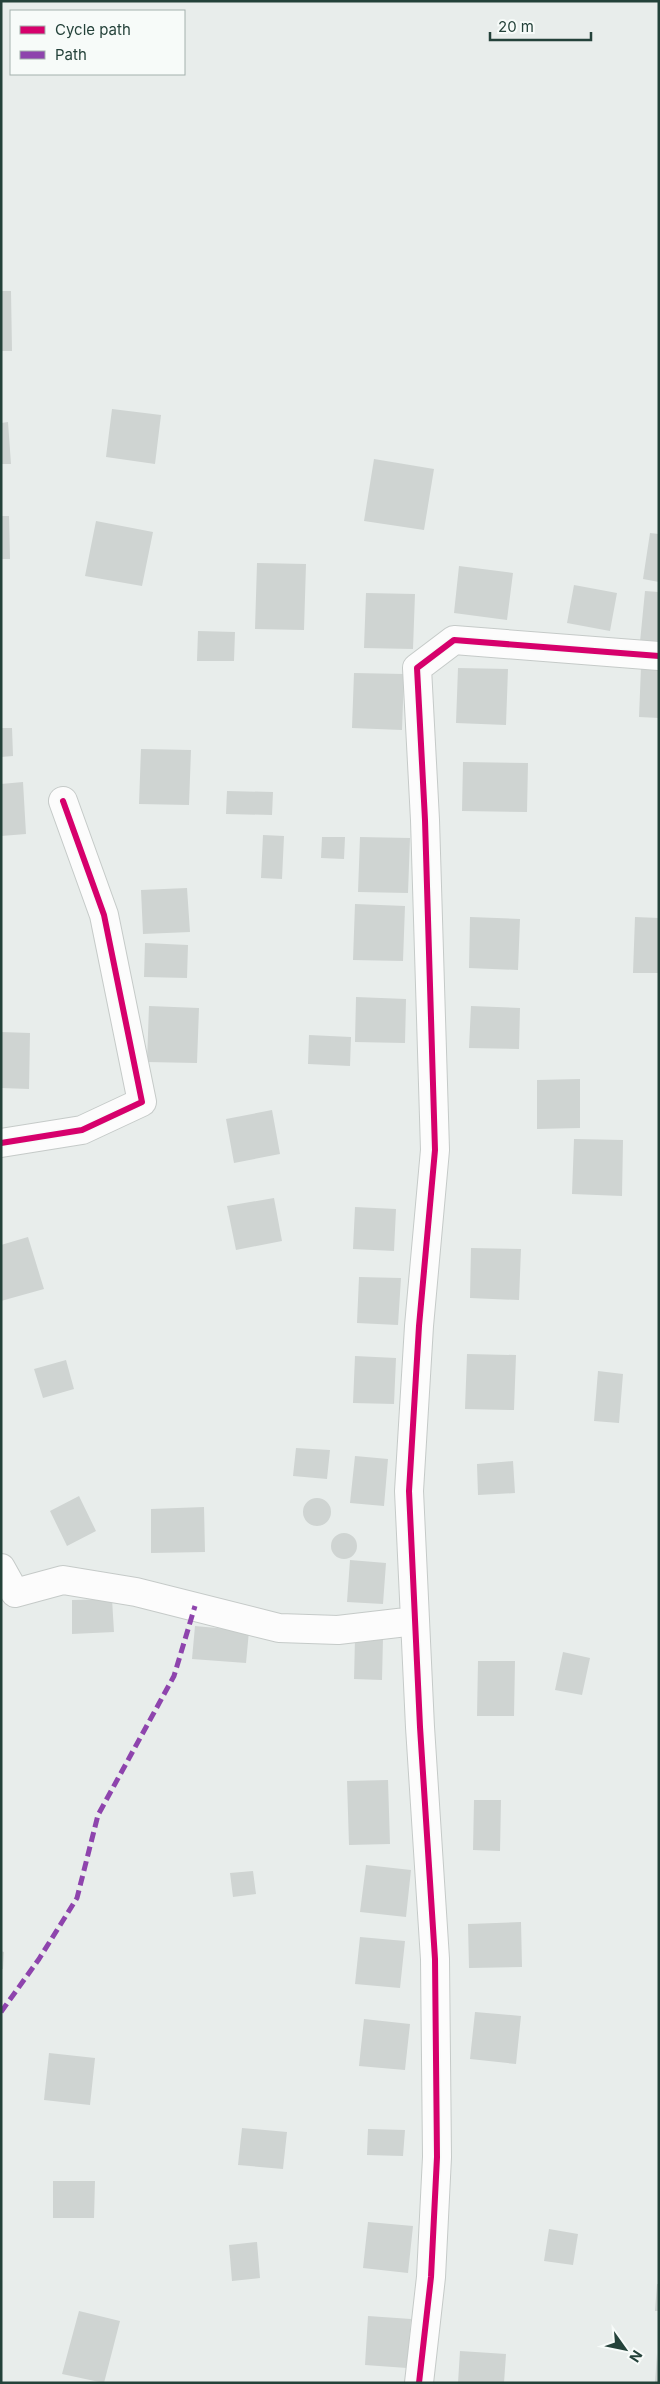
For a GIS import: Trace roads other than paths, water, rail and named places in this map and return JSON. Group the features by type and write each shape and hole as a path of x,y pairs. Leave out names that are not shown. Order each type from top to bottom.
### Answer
{"street":[{"path":"419,2383 431,2277 437,2157 435,1959 409,1491 419,1326 435,1150 426,830 417,668 454,640 659,656"},
{"path":"1,1143 82,1130 142,1102 104,915 64,800"},
{"path":"1,1568 15,1594 63,1580 136,1592 279,1628 338,1630 415,1621"}]}
